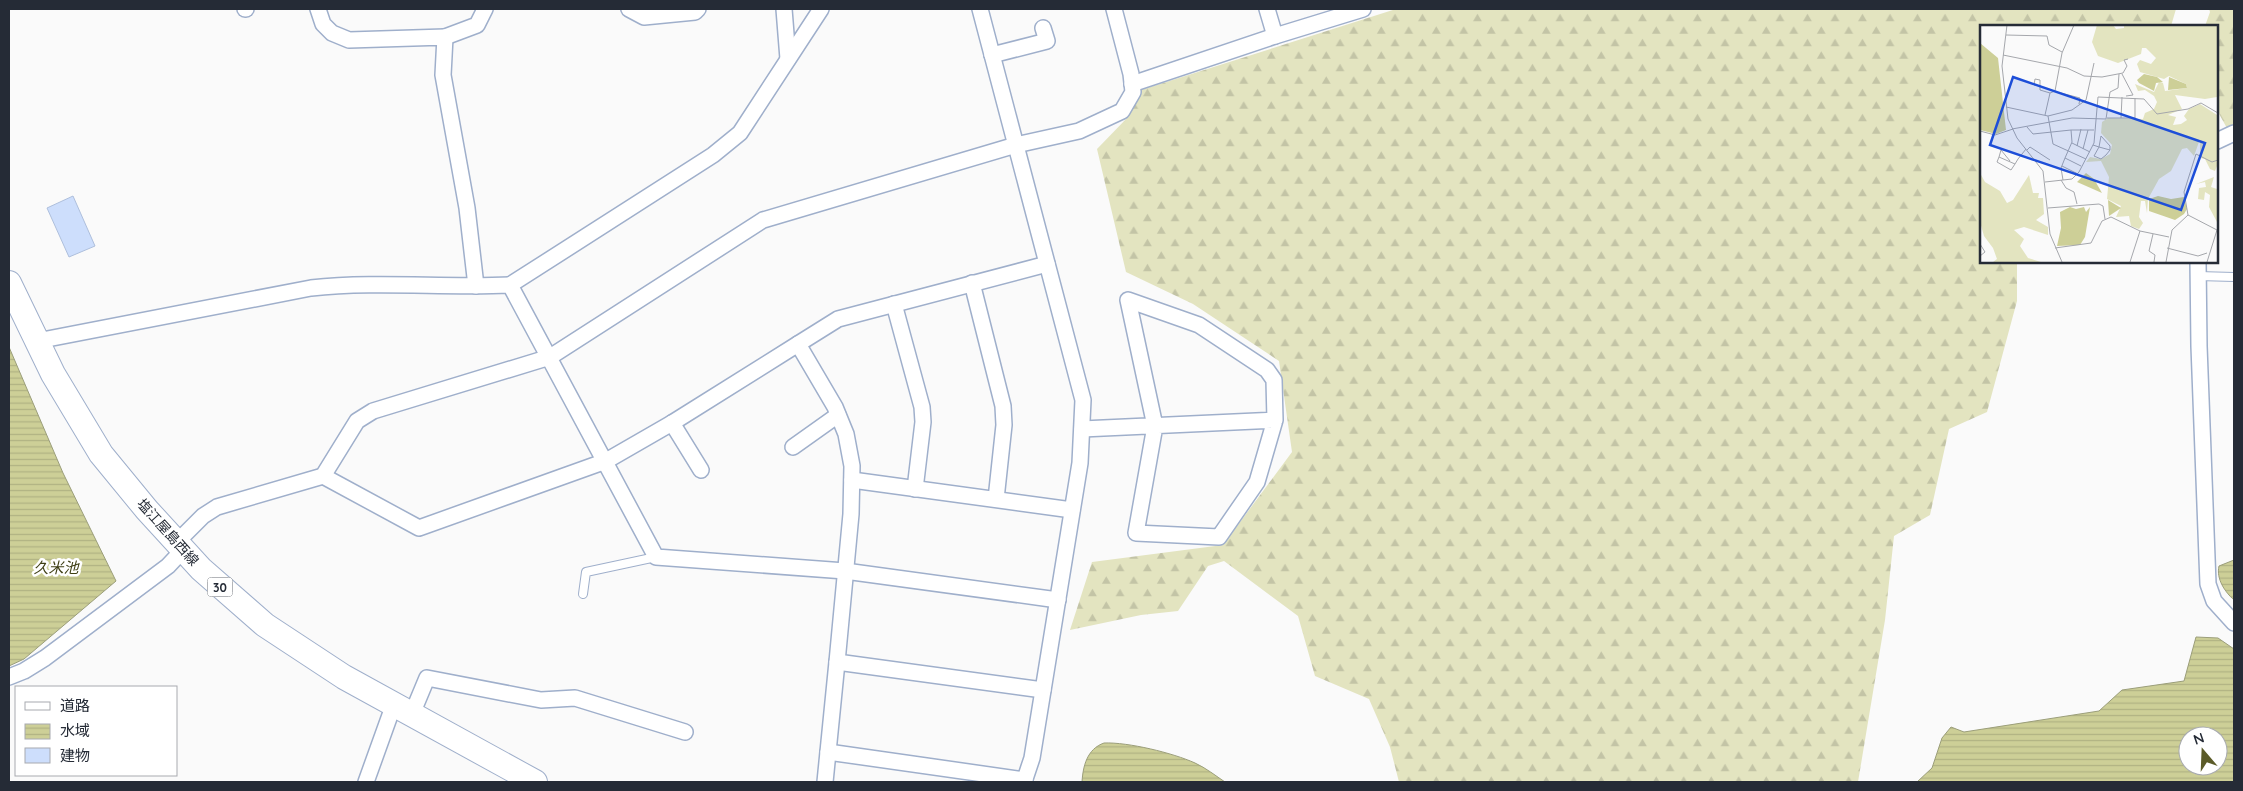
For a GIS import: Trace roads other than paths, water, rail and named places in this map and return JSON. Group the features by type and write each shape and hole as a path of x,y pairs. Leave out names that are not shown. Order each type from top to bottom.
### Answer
{"main road":[{"name":"塩江屋島西線","path":"9,283 58,383 102,454 179,547 236,602 264,625 344,677 535,782"}],"street":[{"path":"318,9 323,24 332,33 348,40 445,36 476,25 484,15 485,9"},
{"path":"629,9 644,17 695,12 698,9"},
{"path":"784,9 788,59"},
{"path":"37,341 311,288 352,283 510,285 713,155 740,133 820,9"},
{"path":"828,752 1024,781 1032,758 1080,463 1083,400 980,9"},
{"path":"9,678 45,658 168,566 179,547 203,516 217,507 323,476 357,420 373,411 550,357 763,220 1016,145 1079,131 1122,111 1133,92 1114,9"},
{"path":"1266,9 1275,36"},
{"path":"1132,84 1363,9"},
{"path":"992,55 1047,41 1043,28"},
{"path":"445,36 443,75 467,208 476,286"},
{"path":"2218,141 2234,134"},
{"path":"323,476 419,528 606,462 838,319 1047,264"},
{"path":"2198,269 2208,584 2214,600 2234,624"},
{"path":"972,284 1003,406 1004,426 996,499"},
{"path":"510,285 656,557 845,571 1058,600"},
{"path":"1128,300 1199,325 1267,370 1274,380 1275,420 1257,482 1219,537 1136,533 1156,426 1128,300"},
{"path":"894,304 922,407 923,422 915,488"},
{"path":"798,344 838,415 846,434 852,466 851,514 825,782"},
{"path":"793,447 838,415"},
{"path":"1082,429 1275,420"},
{"path":"672,423 701,470"},
{"path":"852,480 1072,510"},
{"path":"837,662 1043,690"},
{"path":"366,782 403,709 427,678 541,700 575,698 685,732"}],"lane":[{"path":"2198,269 2234,277"},
{"path":"583,594 586,572 656,557"}],"water":[{"name":"久米池","path":"9,347 63,473 116,581 24,659 9,666"},
{"path":"2234,560 2234,600 2222,585 2218,571 2219,566"},
{"path":"2196,637 2218,638 2234,649 2234,782 1917,782 1932,768 1942,738 1951,727 1964,732 2099,711 2122,690 2184,681"},
{"path":"1104,743 1138,746 1186,759 1225,782 1082,782 1083,770 1087,759 1094,749"}]}
